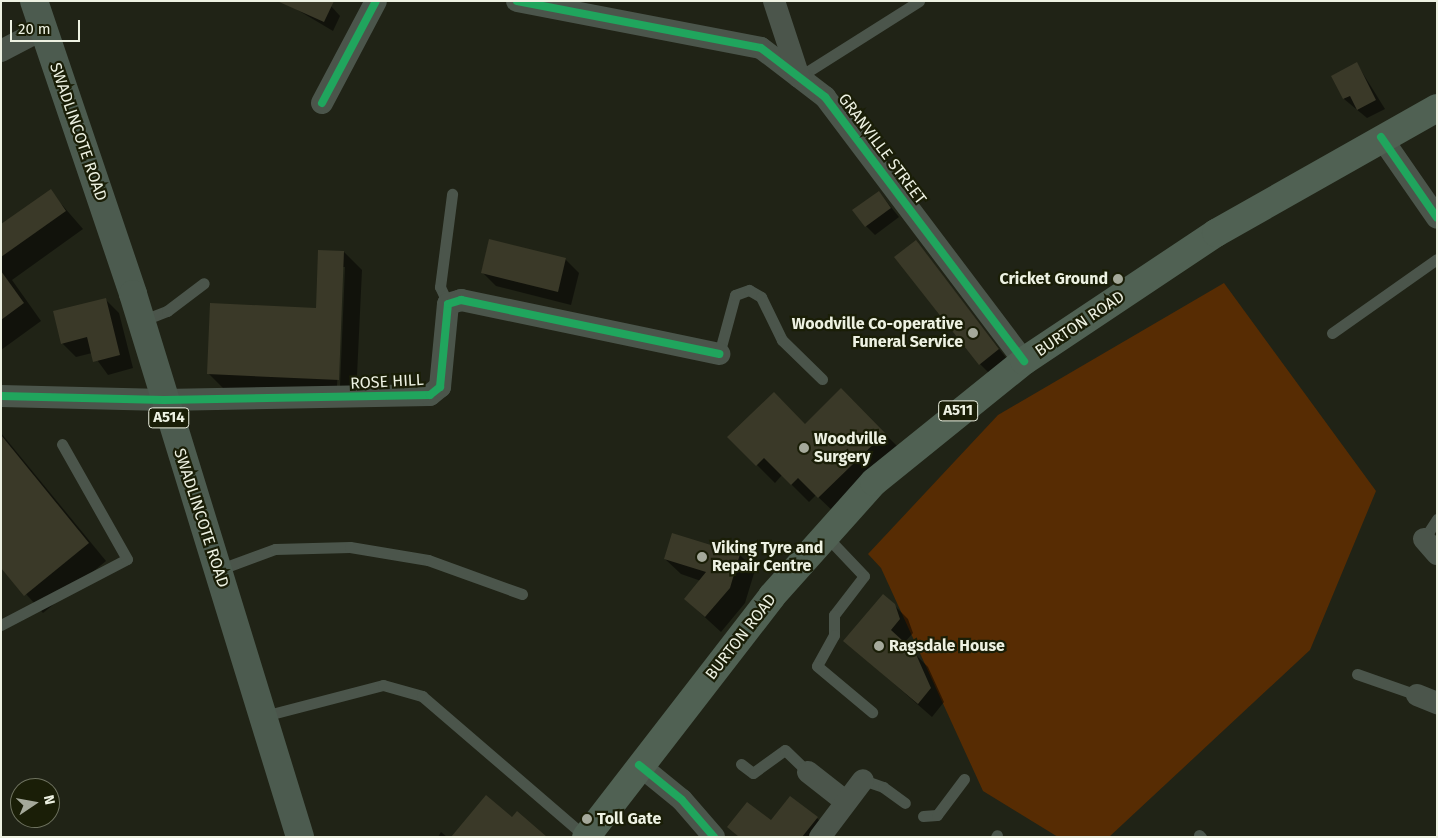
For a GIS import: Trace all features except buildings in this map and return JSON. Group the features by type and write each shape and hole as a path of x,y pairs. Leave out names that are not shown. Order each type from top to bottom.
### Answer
{"highway":[{"name":"BURTON ROAD","path":"586,837 639,765 824,534 874,482 1024,361 1216,233 1381,137 1437,108"}],"main road":[{"name":"SWADLINCOTE ROAD","path":"34,1 141,321 300,837"}],"street":[{"path":"322,103 376,1"},
{"name":"GRANVILLE STREET","path":"517,1 761,48 825,97 1024,361"},
{"path":"774,1 799,77"},
{"path":"1,51 43,29"},
{"path":"1381,137 1437,218"},
{"path":"448,304 461,300 484,304 719,354"},
{"name":"ROSE HILL","path":"3,395 164,400 430,396 440,387 448,304"},
{"path":"639,765 682,800 714,837"},
{"path":"808,772 845,801"},
{"path":"820,837 845,801 864,780"}],"lane":[{"path":"799,77 919,1"},
{"path":"448,304 440,287 452,194"},
{"path":"1332,333 1437,259"},
{"path":"141,321 167,311 204,284"},
{"path":"719,354 735,295 749,290 761,297 782,340 822,379"},
{"path":"1,625 127,559 62,444"},
{"path":"1430,546 1437,519"},
{"path":"824,534 864,576 834,615 834,635 817,666 872,712"},
{"path":"218,570 275,549 350,547 428,560 522,594"},
{"path":"1357,674 1427,699"},
{"path":"264,716 382,685 422,696 586,837"},
{"path":"741,764 753,773 785,750 808,772"},
{"path":"923,816 937,815 964,779"},
{"path":"864,780 883,787 905,803"}],"shaded area":[{"path":"1224,283 1376,491 1310,650 1109,837 1058,837 983,791 881,568 868,554 998,415"}],"cycle path":[{"path":"322,103 376,1"},
{"path":"517,1 761,48 825,97 1024,361"},
{"path":"1381,137 1437,218"},
{"path":"1,396 164,400 430,395 440,387 448,304 461,300 719,354"},
{"path":"639,765 682,800 714,837"}],"place":[{"name":"Cricket Ground","path":"1118,279"},
{"name":"Woodville Co-operative Funeral Service","path":"973,333"},
{"name":"Woodville Surgery","path":"804,448"},
{"name":"Viking Tyre and Repair Centre","path":"702,557"},
{"name":"Ragsdale House","path":"879,646"},
{"name":"Toll Gate","path":"587,819"}]}
